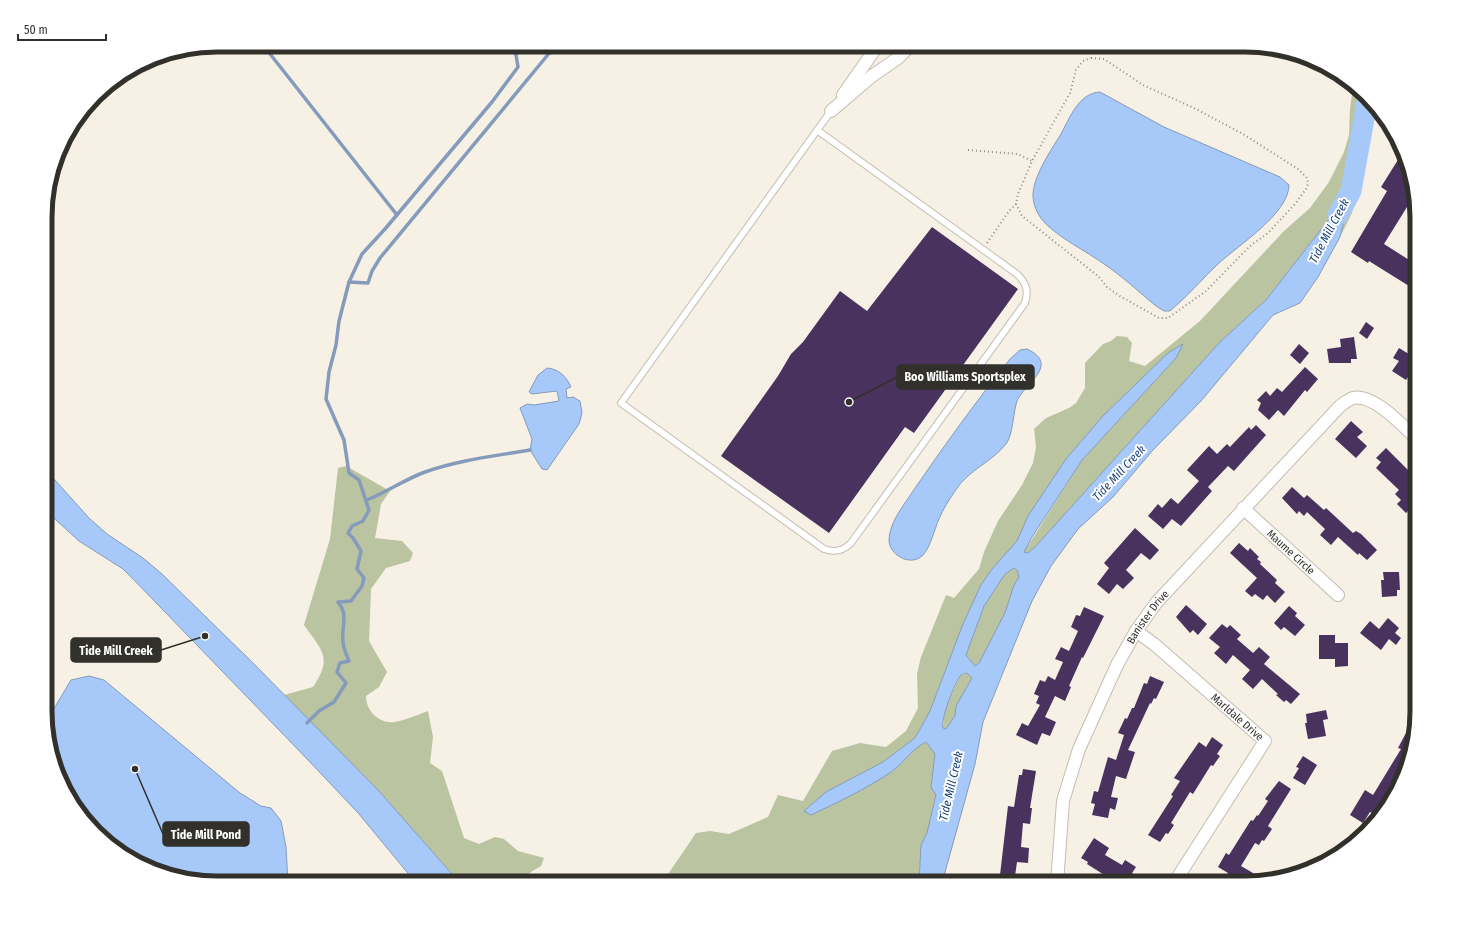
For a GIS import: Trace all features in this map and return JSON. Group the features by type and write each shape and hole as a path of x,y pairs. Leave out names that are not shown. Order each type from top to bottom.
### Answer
{"street":[{"path":"832,111 873,52"},
{"path":"832,111 872,76 904,52"},
{"name":"Banister Drive","path":"1058,876 1063,801 1079,749 1111,679 1136,631 1165,593 1340,406 1353,398 1365,399 1379,405 1410,428"},
{"name":"Maume Circle","path":"1243,508 1338,595"},
{"name":"Marldale Drive","path":"1136,631 1154,644 1265,741 1178,876"}],"lane":[{"path":"817,130 1024,280 1027,290 1025,303 851,544 835,552 824,549 621,403 817,130 832,111"}],"path":[{"path":"982,249 1009,211 1016,204 1018,194 1032,161 1070,93 1076,70 1083,61 1091,58 1104,59 1143,86 1196,109 1243,134 1298,169 1307,178 1308,184 1296,203 1268,233 1250,246 1206,291 1168,318 1159,318 1118,295 1107,287 1098,276 1022,216 1016,204"},
{"path":"968,150 1018,154 1032,161"}],"green space":[{"path":"1352,92 1375,115 1352,213 1340,237 1350,192 1266,300 1220,342 1036,546 1028,553 1024,552 1082,460 1176,358 1177,347 1102,417 1066,459 1028,516 1018,541 992,569 981,585 963,624 930,711 915,738 883,762 826,792 804,811 811,814 893,771 914,749 926,742 935,754 931,786 936,795 927,833 921,845 919,876 667,876 696,833 710,831 729,834 768,817 778,795 803,801 832,751 860,743 886,747 906,731 918,708 917,674 921,657 946,595 954,598 979,569 984,552 998,521 1022,485 1033,463 1036,447 1034,429 1046,418 1069,408 1076,403 1085,388 1085,363 1103,344 1111,341 1117,336 1127,337 1132,343 1129,361 1145,366 1200,321 1284,231 1310,208 1329,182 1344,152 1349,135"},
{"path":"346,466 390,491 381,504 375,538 402,541 413,553 410,561 386,568 371,589 369,641 387,672 379,687 366,696 368,707 379,719 389,722 403,720 428,711 433,737 430,763 442,771 464,838 479,844 495,837 504,839 518,851 544,858 541,866 525,876 454,876 377,789 284,695 313,687 323,668 323,654 316,641 304,625 330,539 338,468"},
{"path":"1014,568 1017,570 1019,577 1014,585 1005,613 979,664 975,666 966,655 984,606 1005,574"},
{"path":"967,673 972,678 956,706 955,716 946,729 943,728 945,708 960,676"}],"water":[{"path":"1100,92 1164,127 1280,177 1289,185 1287,196 1281,206 1262,228 1219,263 1170,311 1164,311 1156,306 1111,269 1066,240 1046,224 1037,212 1034,205 1033,197 1036,181 1047,156 1076,107 1086,97 1093,93"},
{"path":"1351,191 1340,237 1318,277 1300,303 1273,315 1201,401 1153,450 1113,497 1078,529 1051,566 1032,601 983,722 975,764 944,876 919,876 921,845 927,833 936,795 931,787 935,754 926,742 916,748 891,772 872,784 811,815 804,811 826,792 883,762 915,738 930,711 963,624 981,585 992,569 1017,541 1028,516 1066,459 1102,417 1168,353 1183,344 1176,358 1082,460 1032,537 1024,552 1028,553 1036,546 1220,342 1266,300","holes":["1014,568 1017,570 1019,577 1014,585 1005,613 979,663 975,666 966,655 984,606 1005,574","967,673 972,678 956,706 955,716 946,729 943,728 946,710 958,679 961,675"]},
{"path":"1027,349 1037,355 1041,361 1041,368 1017,401 1012,430 1006,444 1000,451 973,471 961,483 942,512 930,543 923,555 913,560 908,560 897,555 890,546 889,535 899,512 971,410 1010,359 1020,350"},
{"path":"547,368 559,372 567,380 571,387 566,389 567,398 573,397 580,401 582,413 579,424 547,470 542,469 530,450 532,439 520,408 527,404 534,405 559,401 557,391 532,394 529,392 538,375"},
{"path":"52,477 89,518 107,534 143,558 162,574 252,662 377,789 454,876 410,876 359,814 134,580 123,569 79,541 52,516"},
{"path":"89,676 104,680 240,793 261,806 271,808 281,821 286,847 288,876 206,876 185,873 164,867 134,854 116,842 100,828 86,812 69,784 61,764 53,733 52,712 71,680"}],"building":[{"path":"1399,159 1407,185 1410,209 1407,207 1384,244 1410,261 1410,287 1369,261 1368,263 1351,252 1387,191 1381,187"},
{"path":"932,227 1018,289 914,433 905,427 829,533 721,456 778,376 791,354 803,342 840,291 867,311"},
{"path":"1366,322 1374,328 1367,339 1359,333"},
{"path":"1354,337 1357,359 1351,359 1351,363 1329,363 1327,349 1341,347 1340,339"},
{"path":"1299,344 1309,353 1300,364 1290,355"},
{"path":"1399,348 1410,355 1410,374 1406,380 1392,371 1399,361 1393,358"},
{"path":"1305,367 1318,379 1307,392 1305,390 1284,416 1278,410 1269,420 1258,410 1261,403 1257,400 1266,391 1270,396 1277,388 1282,392"},
{"path":"1351,421 1363,432 1357,437 1367,446 1356,458 1335,439"},
{"path":"1256,425 1266,435 1234,471 1228,466 1208,487 1212,491 1181,526 1172,519 1163,529 1148,516 1158,504 1162,508 1171,498 1178,504 1199,481 1187,470 1209,446 1217,454 1227,444 1230,447 1249,427 1251,430"},
{"path":"1386,448 1410,472 1410,509 1406,513 1397,504 1401,500 1395,494 1399,490 1376,468 1381,462 1376,458"},
{"path":"1292,487 1304,498 1307,495 1324,510 1326,508 1353,533 1356,531 1361,534 1377,550 1367,560 1359,553 1358,555 1338,537 1331,545 1320,535 1325,529 1307,512 1304,516 1299,511 1297,514 1282,498"},
{"path":"1135,528 1159,550 1150,560 1141,553 1126,570 1134,578 1123,589 1117,584 1109,594 1097,584 1109,568 1104,563"},
{"path":"1239,543 1248,551 1250,548 1259,557 1257,559 1261,562 1260,564 1277,580 1275,583 1285,592 1275,603 1267,595 1263,600 1255,594 1252,597 1245,591 1257,578 1230,553"},
{"path":"1383,572 1399,572 1400,590 1397,590 1397,596 1382,597 1381,580 1384,580"},
{"path":"1186,605 1207,624 1198,635 1193,630 1190,633 1176,617"},
{"path":"1289,606 1297,613 1295,616 1305,625 1295,636 1284,627 1281,630 1274,623"},
{"path":"1084,607 1104,616 1083,658 1082,657 1069,686 1071,687 1065,701 1055,696 1045,717 1056,722 1050,736 1042,733 1037,745 1016,735 1022,723 1028,726 1040,705 1036,703 1039,696 1034,694 1040,680 1045,682 1048,676 1055,680 1063,662 1055,659 1061,647 1069,651 1078,631 1071,627 1076,615 1080,616"},
{"path":"1388,618 1399,628 1395,633 1401,638 1396,645 1389,639 1381,650 1360,633 1370,621 1379,629"},
{"path":"1222,624 1227,628 1230,625 1241,635 1237,639 1253,653 1259,647 1270,657 1264,664 1300,694 1291,704 1286,700 1284,702 1262,679 1253,689 1242,679 1250,670 1233,655 1226,664 1214,653 1220,647 1209,638"},
{"path":"1319,635 1335,635 1335,643 1348,643 1348,666 1335,667 1335,659 1319,659"},
{"path":"1150,676 1164,682 1156,699 1154,698 1151,704 1150,703 1128,750 1135,752 1126,779 1116,776 1111,797 1118,798 1115,810 1110,808 1108,818 1092,815 1095,804 1091,803 1094,791 1098,792 1108,757 1116,760 1124,735 1118,733 1125,718 1127,719 1132,708 1134,708 1144,683 1147,684"},
{"path":"1326,710 1328,719 1323,720 1326,736 1308,739 1305,723 1307,723 1306,714"},
{"path":"1407,731 1409,732 1401,764 1388,794 1376,812 1374,814 1370,812 1363,823 1350,815 1365,790 1373,795 1401,749 1398,748"},
{"path":"1212,737 1223,745 1217,754 1220,756 1213,766 1211,765 1193,794 1190,792 1171,823 1174,825 1160,842 1148,835 1173,796 1171,795 1180,781 1174,778 1199,742 1206,747"},
{"path":"1303,756 1317,765 1305,785 1293,778 1299,768 1296,767"},
{"path":"1023,769 1036,771 1030,808 1032,808 1030,824 1023,823 1021,847 1029,848 1028,863 1017,862 1015,876 1000,875 1008,806 1014,807 1019,775 1022,775"},
{"path":"1279,781 1291,789 1268,826 1272,829 1264,841 1262,840 1259,845 1255,843 1241,866 1253,873 1251,876 1226,876 1228,873 1218,867 1226,853 1229,855 1251,820 1253,821 1257,815 1258,816 1268,801 1265,799"},
{"path":"1094,838 1109,848 1105,855 1122,865 1125,860 1136,867 1132,873 1137,876 1106,876 1087,864 1088,862 1081,858"}],"waterway":[{"path":"269,52 397,215"},
{"path":"307,723 319,711 334,702 346,683 337,672 340,663 349,661 343,645 344,616 338,602 351,601 362,586 364,578 357,569 361,551 348,533 352,526 363,521 369,510 359,480 349,473 344,440 326,399 329,372 336,345 339,321 349,282 362,254 385,229 492,102 518,67 514,52"},
{"path":"349,282 368,283 372,271 380,258 550,52"},
{"name":"Tide Mill Creek","path":"1338,215 1351,191 1366,105"},
{"path":"367,500 418,475 450,464 530,450"}],"place":[{"name":"Boo Williams Sportsplex","path":"849,402"},
{"name":"Tide Mill Creek","path":"205,636"},
{"name":"Tide Mill Pond","path":"135,769"}]}
